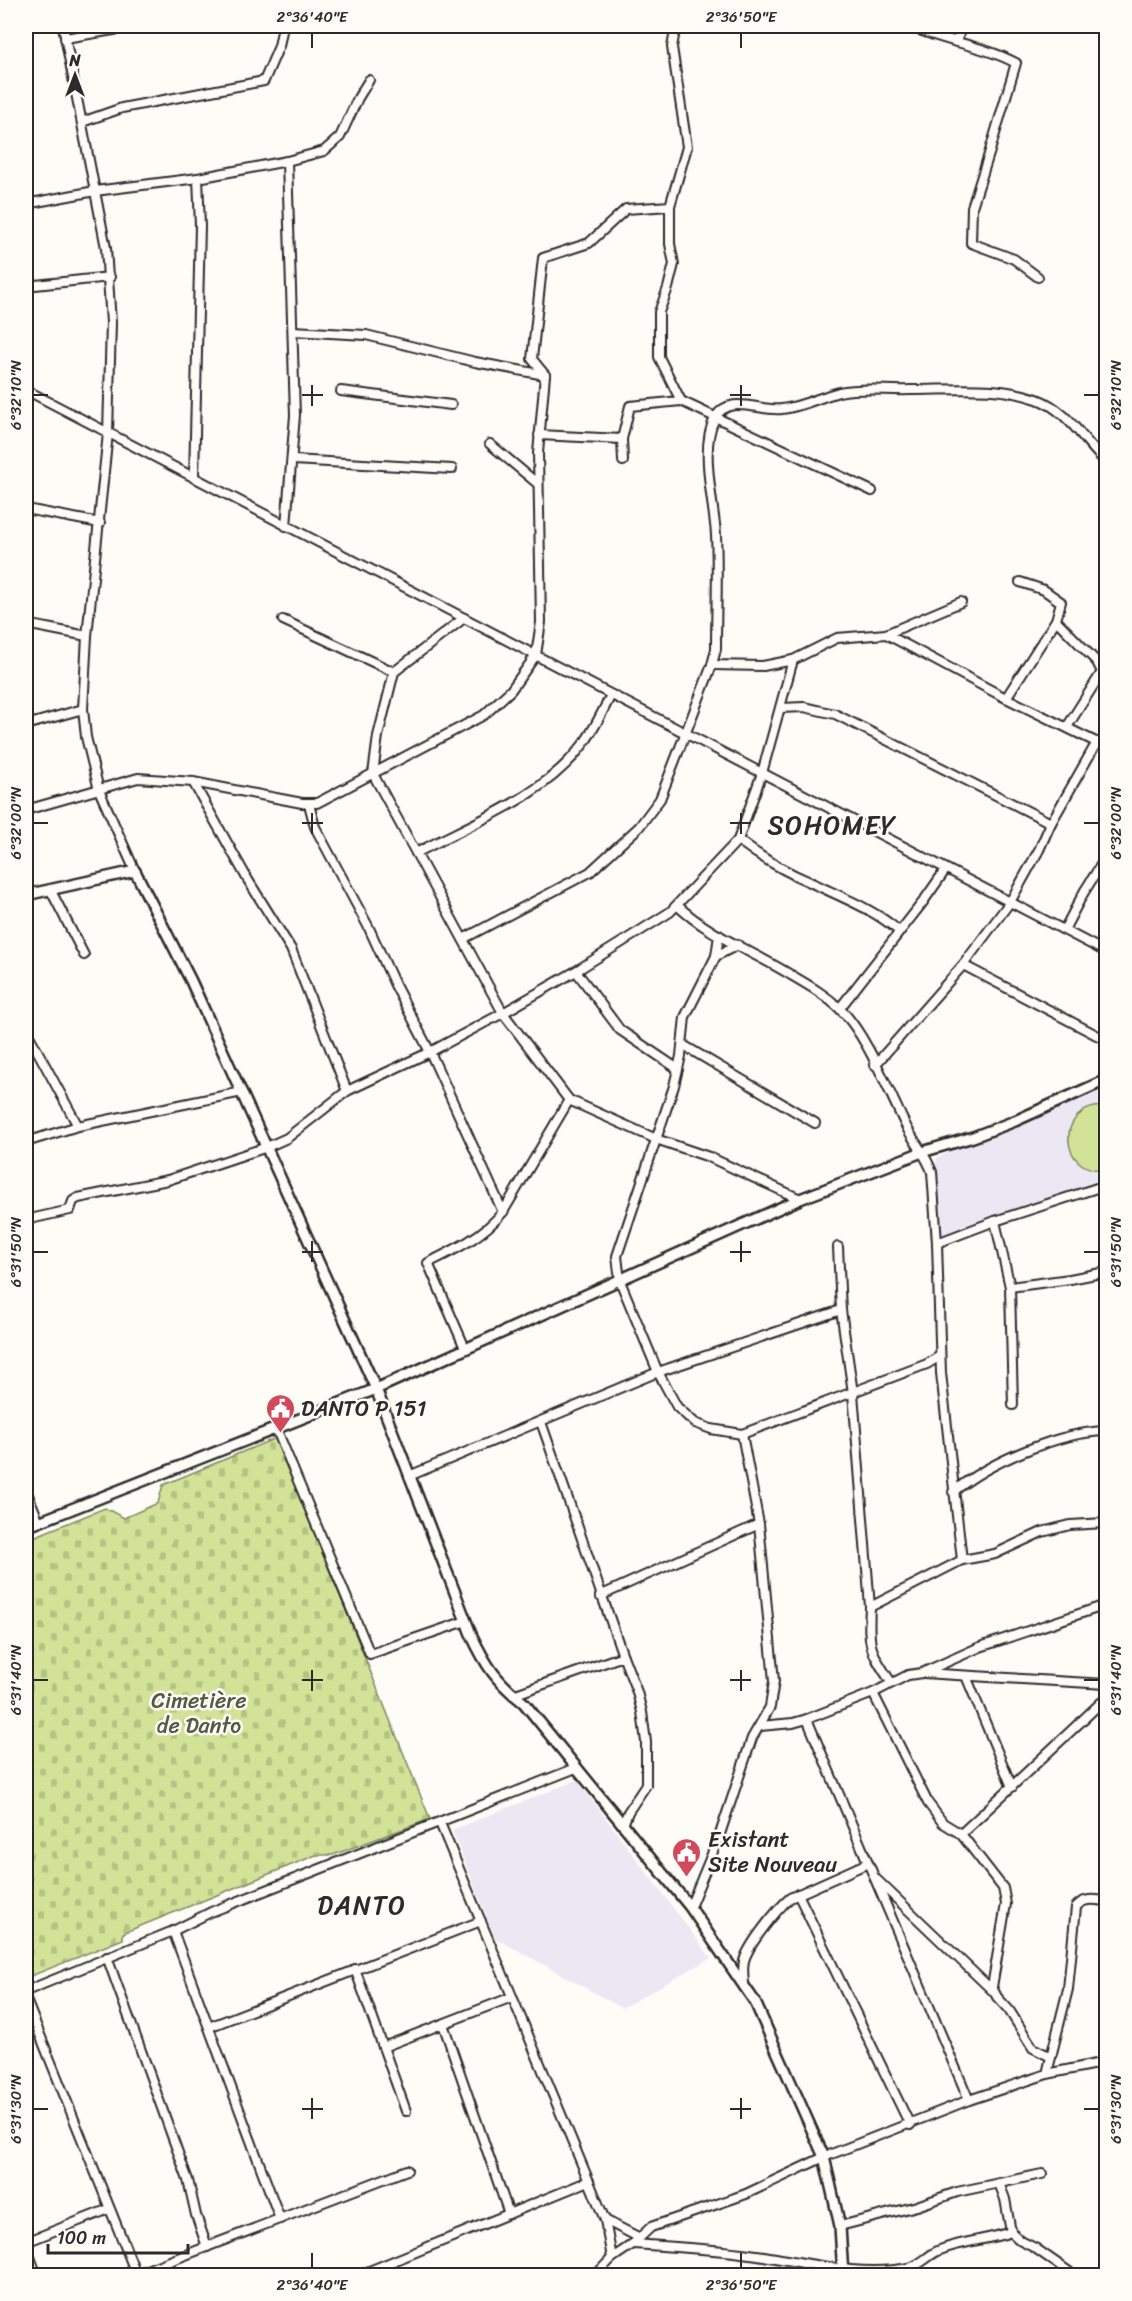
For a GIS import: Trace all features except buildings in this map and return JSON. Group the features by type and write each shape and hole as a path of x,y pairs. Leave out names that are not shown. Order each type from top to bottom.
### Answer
{"street":[{"path":"63,26 110,277 111,374 108,433 87,636 83,709 86,737 99,790 135,871 191,981 376,1389 466,1622 486,1666 524,1704 690,1907 755,2002 824,2157 840,2226 843,2273"},
{"path":"65,38 138,26"},
{"path":"81,122 122,108 264,81 279,46 283,26"},
{"path":"676,26 672,47 687,147 670,206 670,244 674,264 659,312 659,357 681,401"},
{"path":"910,26 956,42 989,50 1016,63 972,207 971,243 1014,259 1038,277"},
{"path":"956,42 962,26"},
{"path":"26,204 95,191 198,178 287,161 324,151 340,137 369,80"},
{"path":"286,526 295,415 287,161"},
{"path":"194,478 200,226 198,178"},
{"path":"26,810 138,778 193,782 309,804 373,774 484,715 511,690 536,655 541,622 538,484 539,435 545,375 532,359 543,258 589,243 626,209 670,206"},
{"path":"26,286 110,277"},
{"path":"293,331 366,335 475,362 545,375"},
{"path":"463,939 590,872 639,827 660,799 712,665 716,649 717,575 709,441 715,418 726,407 739,404 771,410 783,409 839,392 866,388 989,390 1018,393 1040,400 1059,412 1076,427 1107,462"},
{"path":"26,390 1107,952"},
{"path":"341,391 451,405"},
{"path":"623,461 622,439 630,406 681,401 872,491"},
{"path":"539,435 622,439"},
{"path":"490,444 538,484"},
{"path":"292,460 452,469"},
{"path":"26,509 100,523"},
{"path":"1006,698 1056,620 1061,602 1044,590 1020,582"},
{"path":"712,665 764,666 793,660 837,638 886,634 961,602"},
{"path":"464,618 394,672 378,736 373,774 503,1013 569,1100 656,1139 709,1157 800,1199"},
{"path":"283,620 394,672"},
{"path":"1056,620 1097,662 1102,672 1067,728"},
{"path":"26,624 87,636"},
{"path":"886,634 1006,698 1107,747"},
{"path":"26,1223 70,1210 73,1201 78,1198 168,1179 267,1148 287,1138 347,1091 430,1052 503,1013 678,906 738,840 762,773 793,660"},
{"path":"416,853 539,788 565,766 582,746 611,695"},
{"path":"781,708 804,707 835,714 1051,823"},
{"path":"26,725 83,709"},
{"path":"876,1065 963,965 1010,902 1096,742"},
{"path":"193,782 248,880 291,949 347,1091"},
{"path":"309,804 315,827 355,899 395,985 430,1052 503,1212"},
{"path":"738,840 780,868 873,912 899,931"},
{"path":"1064,930 1084,892 1107,857"},
{"path":"840,1008 946,869"},
{"path":"26,895 135,871"},
{"path":"50,889 84,955"},
{"path":"678,906 719,935 793,976 840,1008 854,1026 876,1065 932,1172 937,1243 941,1373 962,1560"},
{"path":"719,935 716,957 685,1017 678,1069 618,1248 620,1281 658,1372 677,1407 694,1423 711,1429 742,1434 927,1364 940,1356"},
{"path":"716,957 738,945"},
{"path":"963,965 1107,1040"},
{"path":"576,970 620,1030 678,1069"},
{"path":"26,1029 78,1126"},
{"path":"683,1045 815,1123"},
{"path":"26,1527 376,1389 800,1199 922,1152 1004,1125 1107,1080"},
{"path":"26,1142 78,1126 242,1092"},
{"path":"465,1348 428,1263 481,1235 503,1212 569,1100"},
{"path":"937,1243 995,1221 1107,1185"},
{"path":"995,1221 1010,1287 1013,1405"},
{"path":"838,1247 841,1310 853,1393 870,1607 868,1638 872,1651 891,1682"},
{"path":"1010,1287 1070,1280 1107,1272"},
{"path":"410,1476 658,1372 841,1310"},
{"path":"927,1364 941,1373"},
{"path":"541,1422 600,1596 638,1692 645,1735 646,1785 628,1812 623,1825"},
{"path":"276,1428 370,1654 466,1622"},
{"path":"953,1492 969,1479 1013,1456 1068,1437 1107,1431"},
{"path":"690,1907 719,1837 752,1738 770,1707 774,1681 759,1524 742,1434"},
{"path":"952,1474 969,1479"},
{"path":"26,1490 39,1522"},
{"path":"870,1607 962,1560 995,1554 1042,1532 1070,1525 1107,1522"},
{"path":"600,1596 759,1524"},
{"path":"922,1673 980,1647 1107,1605"},
{"path":"513,1695 623,1656"},
{"path":"760,1726 793,1723 807,1719 873,1693 908,1675 922,1673 1107,1684"},
{"path":"966,1676 1012,1787"},
{"path":"873,1693 928,1803 943,1823 961,1834 1003,1888 1006,1904 992,1987 1033,2048 1051,2057"},
{"path":"961,1834 1107,1698"},
{"path":"807,1719 969,2100"},
{"path":"26,1991 211,1912 576,1768"},
{"path":"440,1823 605,2220 612,2258"},
{"path":"744,1986 744,1961 749,1949 779,1907 798,1894 868,1863"},
{"path":"874,1877 995,1992"},
{"path":"798,1894 910,2125"},
{"path":"1047,2074 1068,1989 1076,1907 1081,1901 1107,1901"},
{"path":"209,2027 481,1921"},
{"path":"173,1930 280,2219"},
{"path":"107,1957 188,2180 195,2215 207,2247"},
{"path":"356,1969 406,2111"},
{"path":"383,2047 512,1997"},
{"path":"26,2000 136,2275 407,2170"},
{"path":"443,2024 509,2214"},
{"path":"595,2276 612,2258 651,2227 746,2194 824,2157 969,2100 1047,2074 1107,2062"},
{"path":"840,2226 917,2206 957,2192 1042,2174"},
{"path":"357,2276 589,2181"},
{"path":"999,2184 1005,2199 1011,2232 1075,2276"},
{"path":"37,2276 26,2244 109,2209"},
{"path":"605,2220 635,2241 763,2256 843,2273 911,2267 942,2249 1011,2232"}],"shaded area":[{"path":"1106,1087 1106,1178 942,1235 936,1158"},
{"path":"577,1780 711,1958 622,2008 495,1938 452,1830"}],"green space":[{"path":"1105,1106 1106,1169 1090,1168 1079,1162 1072,1152 1069,1140 1071,1127 1077,1116 1088,1109"},
{"name":"Cimetière de Danto","path":"276,1438 430,1819 333,1855 316,1855 123,1933 123,1939 26,1978 26,1540 105,1508 124,1518 158,1503 163,1485"}],"place":[{"name":"DANTO P 151","path":"280,1434"},
{"name":"Existant Site Nouveau","path":"687,1878"}],"district":[{"name":"SOHOMEY","path":"832,825"},
{"name":"DANTO","path":"362,1905"}]}
